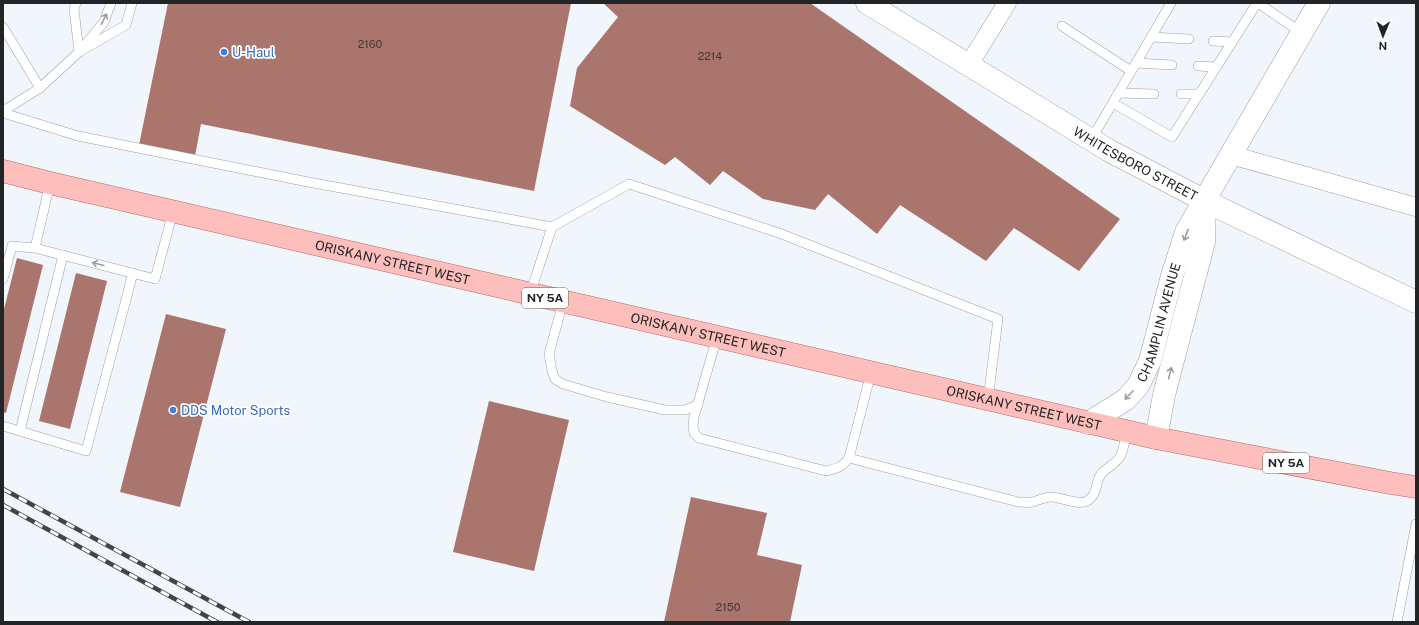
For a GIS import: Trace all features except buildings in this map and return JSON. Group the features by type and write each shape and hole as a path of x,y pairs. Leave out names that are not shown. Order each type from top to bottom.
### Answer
{"main road":[{"name":"ORISKANY STREET WEST","path":"3,171 173,212 1088,423 1156,438 1382,482 1416,487"}],"street":[{"name":"WHITESBORO STREET","path":"867,3 1090,140 1205,201 1416,302"},
{"path":"968,66 1007,3"},
{"name":"CHAMPLIN AVENUE","path":"1088,423 1124,400 1138,386 1150,361 1172,276 1186,232 1319,3"},
{"path":"1231,155 1416,207"},
{"name":"CHAMPLIN AVENUE","path":"1156,438 1164,395 1204,242 1205,201"}],"lane":[{"path":"76,3 74,9 78,52"},
{"path":"3,112 40,88 78,52 104,22 111,3"},
{"path":"78,52 126,25 132,3"},
{"path":"1090,140 1171,3"},
{"path":"1113,103 1172,137 1257,3 1302,33"},
{"path":"1062,26 1131,71"},
{"path":"3,27 40,88"},
{"path":"1151,37 1189,39"},
{"path":"1213,41 1232,42"},
{"path":"1136,63 1172,65"},
{"path":"1198,66 1216,67"},
{"path":"1118,93 1154,94"},
{"path":"1181,94 1199,94"},
{"path":"3,112 78,136 303,181 552,227 628,184 779,233 998,319 988,400"},
{"path":"35,248 50,183"},
{"path":"3,280 12,246 35,248 155,279 173,212"},
{"path":"530,294 552,227"},
{"path":"20,431 63,255"},
{"path":"3,426 86,451 133,273"},
{"path":"563,302 549,354 552,371 556,378 563,384 607,397 665,410 685,410 698,405"},
{"path":"717,337 698,405 693,426 694,433 700,438 826,471 843,466 848,458 871,373"},
{"path":"848,458 1018,502 1032,502 1045,497 1080,502 1086,501 1092,497 1096,492 1101,475 1120,457 1127,431"},
{"path":"1397,622 1416,524"}],"railway":[{"path":"3,489 249,622"},
{"path":"3,505 217,622"}],"place":[{"name":"U-Haul","path":"224,52"},
{"name":"DDS Motor Sports","path":"173,410"}]}
